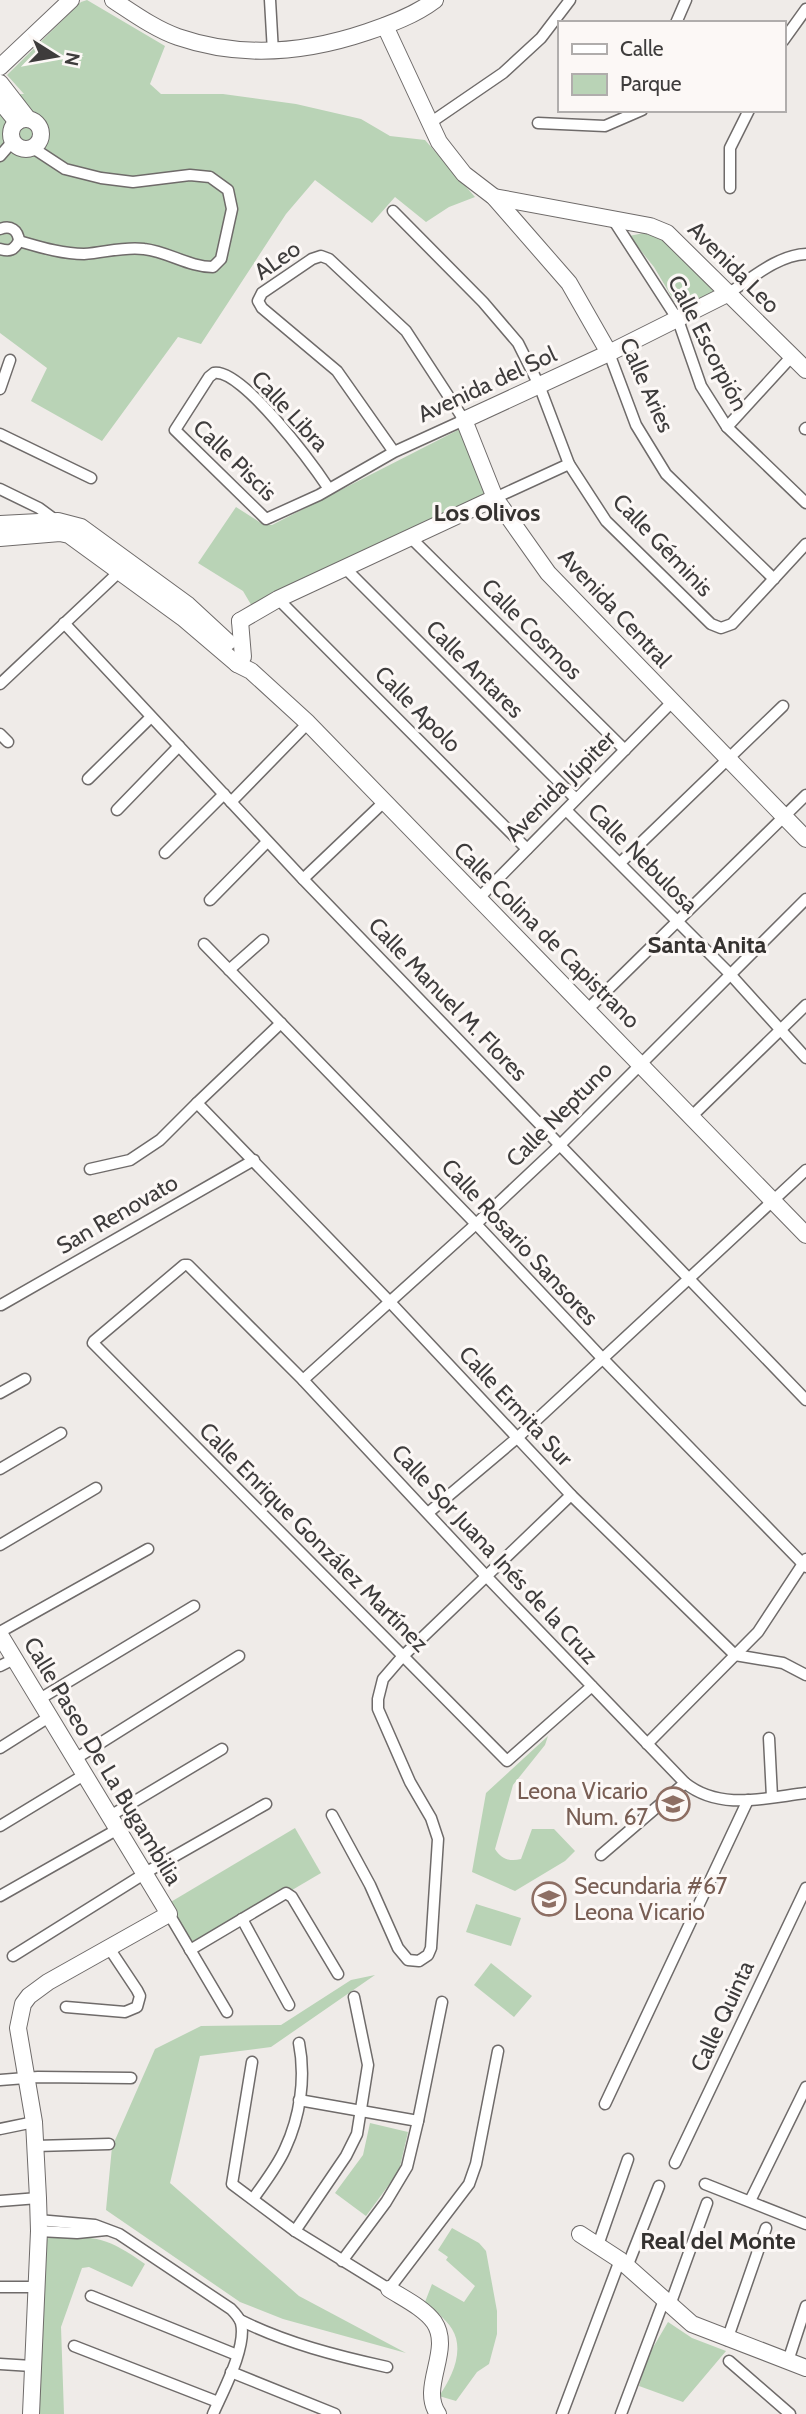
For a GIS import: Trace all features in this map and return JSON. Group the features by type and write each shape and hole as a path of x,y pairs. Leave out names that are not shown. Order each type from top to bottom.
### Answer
{"street":[{"path":"0,67 71,0"},
{"path":"113,0 176,37 236,49 273,52 329,45 385,26 415,13 435,0"},
{"path":"270,0 273,52"},
{"path":"430,123 503,74 541,38 570,0"},
{"path":"677,21 686,0"},
{"path":"785,38 806,9"},
{"path":"385,26 439,142 464,174 494,197"},
{"path":"0,83 23,120"},
{"path":"0,101 23,120 36,122 40,128 42,136 33,148 25,149 13,141"},
{"path":"538,123 605,126 637,112"},
{"path":"730,188 730,148 747,112"},
{"path":"0,156 13,141 13,127 23,120"},
{"path":"19,241 56,251 84,254 133,248 149,249 199,267 213,267 221,259 232,209 228,190 210,177 190,174 133,182 101,178 65,169 33,148"},
{"name":"Avenida Leo","path":"494,197 650,226 667,233 806,370"},
{"name":"Calle Aries","path":"494,197 569,283 610,353 636,425 666,474 774,579"},
{"name":"Calle Géminis","path":"393,211 483,302 518,343 538,385 569,464 606,521 711,624 722,628 732,624 774,579"},
{"name":"Calle Escorpión","path":"614,221 678,320 701,386 727,427 806,503"},
{"path":"0,228 14,229 19,241 15,248 7,251 0,249"},
{"path":"729,293 776,263 806,254"},
{"name":"ALeo","path":"321,256 288,274 262,293 258,301 262,308 337,371 394,452"},
{"name":"Avenida Central","path":"321,256 329,259 406,331 464,420 495,498 548,573 806,839"},
{"name":"Avenida del Sol","path":"266,519 328,489 394,452 610,353 729,293"},
{"path":"727,427 792,356"},
{"path":"0,389 10,359"},
{"name":"Calle Libra","path":"174,430 214,373 225,374 267,410 313,465 328,489"},
{"name":"Calle Piscis","path":"174,430 266,519"},
{"path":"0,434 91,478"},
{"path":"199,624 240,621 278,599 569,464"},
{"path":"0,489 39,508 59,527"},
{"name":"Calle Colina de Capistrano","path":"0,524 81,527 92,532 199,624 308,723 386,801 806,1235"},
{"name":"Calle Colina de Capistrano","path":"0,538 59,527 119,572 199,624"},
{"name":"Calle Cosmos","path":"411,538 625,750"},
{"path":"774,579 806,544"},
{"name":"Calle Antares","path":"345,568 576,799"},
{"path":"0,684 119,572"},
{"name":"Calle Apolo","path":"278,599 527,849"},
{"path":"240,621 244,664"},
{"name":"Calle Manuel M. Flores","path":"64,623 267,842 806,1400"},
{"name":"Avenida Júpiter","path":"478,899 672,702"},
{"path":"620,863 783,706"},
{"path":"88,779 151,717"},
{"path":"165,853 308,723"},
{"path":"117,810 179,746"},
{"path":"588,1009 806,795"},
{"path":"303,879 386,801"},
{"name":"Calle Nebulosa","path":"566,810 730,974 806,1058"},
{"path":"210,900 267,842"},
{"name":"Calle Neptuno","path":"303,1380 560,1145 806,899"},
{"path":"229,970 263,940"},
{"name":"Calle Rosario Sansores","path":"204,944 603,1359 805,1563"},
{"path":"692,1116 806,1006"},
{"path":"90,1169 130,1160 160,1140 281,1023"},
{"name":"Calle Ermita Sur","path":"197,1103 389,1301 571,1495 735,1655"},
{"name":"San Renovato","path":"1,1305 254,1160"},
{"path":"428,1513 517,1438 806,1170"},
{"name":"Calle Enrique González Martínez","path":"186,1264 93,1342 507,1761 592,1686"},
{"name":"Calle Sor Juana Inés de la Cruz","path":"186,1264 303,1380 685,1783 705,1796 748,1800 806,1793"},
{"path":"0,1393 25,1379"},
{"path":"0,1469 61,1433"},
{"path":"0,1545 96,1488"},
{"path":"332,1815 370,1885 398,1948 408,1960 419,1961 428,1955 431,1948 438,1839 431,1818 410,1782 378,1709 383,1679 402,1657 571,1495"},
{"path":"0,1634 148,1549"},
{"path":"648,1744 758,1632 805,1563"},
{"path":"38,1700 194,1606"},
{"name":"Calle Paseo De La Bugambilia","path":"0,1634 7,1663 49,1717 169,1914 48,1982 23,2004 18,2028 34,2122 39,2226 31,2414"},
{"path":"735,1655 783,1663 806,1675"},
{"path":"75,1759 239,1656"},
{"path":"0,1748 49,1717"},
{"path":"769,1738 772,1797"},
{"path":"0,1896 222,1749"},
{"path":"0,1826 84,1775"},
{"path":"601,1855 685,1783"},
{"path":"605,2104 748,1800"},
{"path":"13,1956 145,1874 266,1804"},
{"name":"Calle Quinta","path":"675,2163 806,1888"},
{"path":"190,1950 286,1893 290,1895 338,1974"},
{"path":"169,1914 227,2012"},
{"path":"242,1919 289,2005"},
{"path":"66,2007 125,2012 136,2007 140,1996 109,1948"},
{"path":"295,2231 353,2146 362,2111 368,2065 354,1997"},
{"path":"342,2261 398,2184 407,2167 442,2002"},
{"path":"253,2199 285,2150 299,2100 303,2069 299,2043"},
{"path":"389,2289 469,2184 476,2164 498,2050"},
{"path":"252,2062 232,2179 235,2188 295,2231 428,2315 438,2331 440,2341 431,2395 437,2414"},
{"path":"0,2080 27,2077 131,2078"},
{"path":"750,2201 806,2087"},
{"path":"299,2100 418,2121"},
{"path":"0,2129 34,2122"},
{"path":"35,2146 109,2144"},
{"path":"598,2245 628,2159"},
{"path":"705,2184 806,2224"},
{"path":"562,2414 623,2264 659,2186"},
{"path":"0,2201 38,2197"},
{"path":"621,2414 708,2203"},
{"path":"39,2226 77,2233 108,2229 125,2237 220,2300 231,2308 240,2320 257,2329 331,2354 387,2367"},
{"path":"727,2340 766,2228"},
{"path":"580,2234 623,2264 692,2325 806,2368"},
{"path":"0,2287 36,2287"},
{"path":"91,2296 237,2355"},
{"path":"788,2361 806,2306"},
{"path":"213,2414 237,2355 242,2334 240,2320"},
{"path":"74,2346 218,2402"},
{"path":"729,2361 790,2414"},
{"path":"0,2364 32,2366"},
{"path":"231,2372 335,2414"}],"green space":[{"path":"87,0 165,46 150,84 161,94 223,94 296,104 361,119 390,136 425,140 475,197 449,207 426,222 395,197 372,223 315,180 286,214 201,344 178,337 102,441 31,401 47,368 0,333 0,95 24,94 7,75 81,2"},
{"path":"654,231 724,291 680,311 654,267 629,236"},
{"path":"460,429 488,496 253,608 243,591 198,563 236,507 264,525 272,525"},
{"path":"548,1736 545,1745 513,1785 495,1849 506,1859 521,1859 532,1829 554,1829 575,1851 565,1861 515,1891 472,1872 486,1793"},
{"path":"295,1828 321,1873 190,1950 164,1906"},
{"path":"476,1904 521,1918 511,1946 466,1932"},
{"path":"491,1963 532,1996 514,2017 474,1985"},
{"path":"375,1975 271,2047 200,2056 170,2183 299,2296 406,2353 283,2319 240,2302 106,2210 112,2147 155,2049 201,2026 281,2025 351,1980"},
{"path":"370,2123 408,2132 399,2171 366,2216 335,2193 363,2155"},
{"path":"452,2228 479,2243 486,2251 497,2311 497,2334 489,2364 477,2372 456,2401 439,2396 455,2364 456,2337 447,2322 425,2302 432,2284 464,2302 475,2286 438,2250"},
{"path":"53,2236 102,2240 121,2248 145,2264 132,2287 89,2267 82,2268 61,2327 64,2414 35,2414 46,2241"},
{"path":"668,2322 692,2338 726,2351 683,2402 639,2386 648,2356"}],"place":[{"name":"Leona Vicario Num. 67","path":"673,1804"},
{"name":"Secundaria #67 Leona Vicario","path":"549,1899"}],"district":[{"name":"Los Olivos","path":"487,513"},
{"name":"Santa Anita","path":"707,945"},
{"name":"Real del Monte","path":"718,2241"}]}
